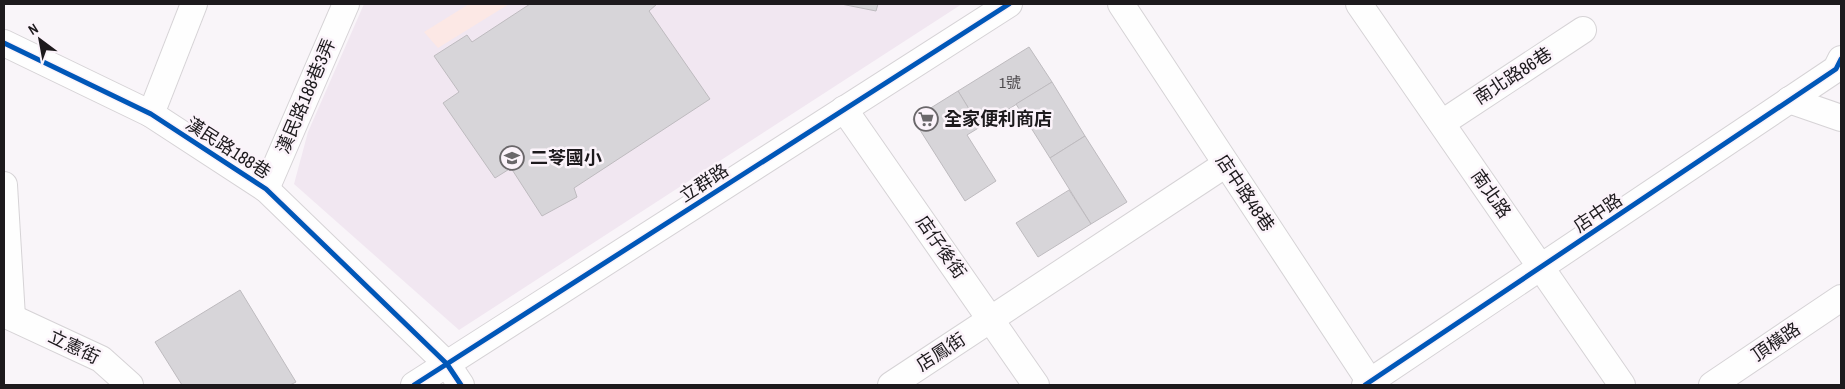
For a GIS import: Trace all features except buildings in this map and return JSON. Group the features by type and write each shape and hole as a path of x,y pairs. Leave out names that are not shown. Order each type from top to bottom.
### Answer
{"street":[{"path":"151,114 194,4"},
{"name":"漢民路188巷3弄","path":"266,189 346,4"},
{"name":"立群路","path":"414,385 1009,4"},
{"name":"店中路48巷","path":"1121,4 1368,383"},
{"name":"南北路","path":"1359,4 1622,385"},
{"name":"南北路86巷","path":"1442,123 1583,30"},
{"name":"漢民路188巷","path":"4,43 151,114 266,189 448,364 461,385"},
{"name":"店中路","path":"1368,383 1836,69 1841,59"},
{"path":"1789,100 1841,118"},
{"name":"店仔後街","path":"844,109 1036,385"},
{"name":"店鳳街","path":"891,385 1226,164"},
{"path":"4,186 8,316"},
{"name":"頂橫路","path":"1712,385 1841,298"},
{"name":"立憲街","path":"8,316 102,359 130,385"}],"shaded area":[{"name":"二苓國小","path":"364,4 962,4 459,330 294,184 308,132"},
{"path":"469,4 509,4 438,48 424,32"}],"cycle path":[{"path":"414,385 1009,4"},
{"path":"4,43 151,114 266,189 447,364 461,385"},
{"path":"1365,385 1836,69 1841,59"}],"place":[{"name":"全家便利商店","path":"926,119"},
{"name":"二苓國小","path":"512,158"}]}
